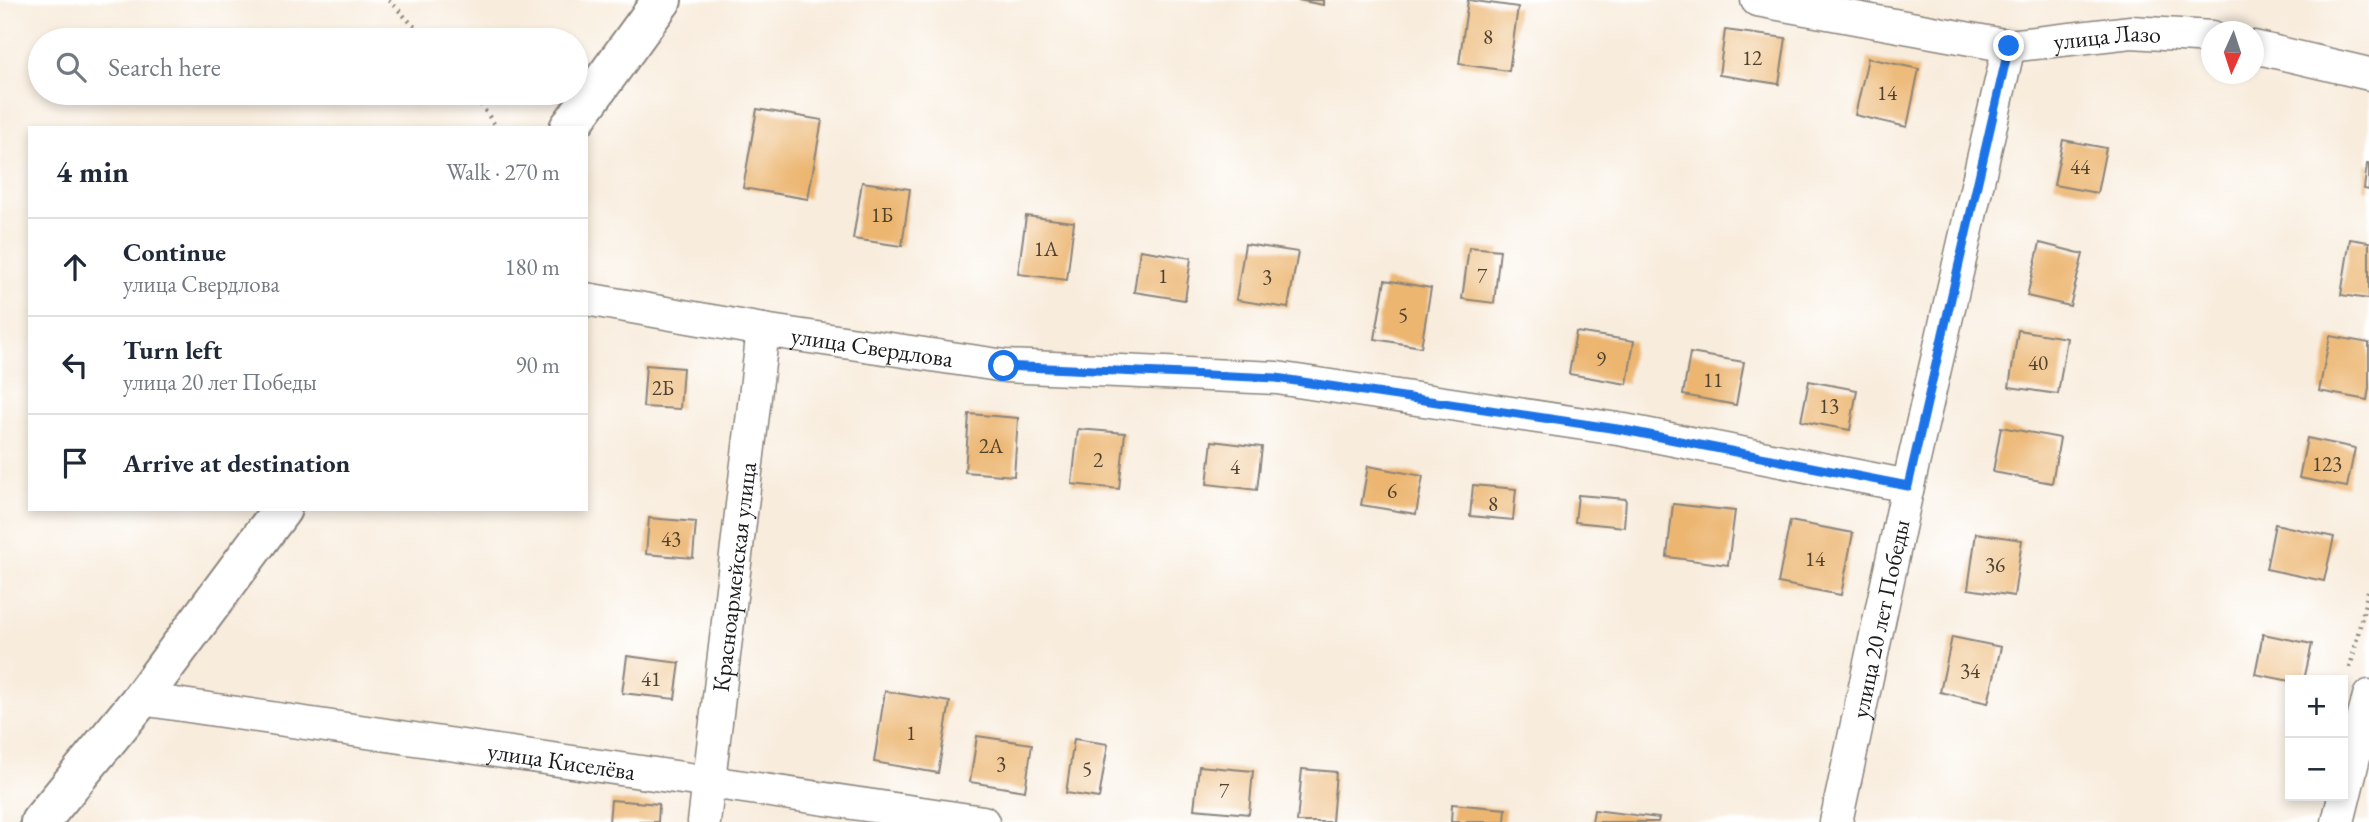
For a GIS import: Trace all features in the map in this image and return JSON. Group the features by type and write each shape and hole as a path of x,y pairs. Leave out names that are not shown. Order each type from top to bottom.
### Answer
{"street":[{"path":"588,102 662,0"},
{"name":"улица Лазо","path":"1757,0 2009,46 2131,32 2201,36"},
{"name":"улица 20 лет Победы","path":"1836,822 1908,486 2009,46"},
{"path":"2264,50 2369,74"},
{"path":"570,126 586,105"},
{"name":"улица Свердлова","path":"588,299 763,330 1004,366 1276,378 1624,430 1908,486"},
{"name":"Красноармейская улица","path":"704,822 763,330"},
{"path":"40,822 141,699 281,511"},
{"path":"2339,822 2359,685"},
{"name":"улица Киселёва","path":"141,699 983,822"}],"path":[{"path":"390,0 416,28"},
{"path":"481,105 496,126"},
{"path":"2359,685 2369,587"}],"building":[{"path":"1298,0 1323,0 1323,5"},
{"path":"1468,0 1518,7 1509,71 1459,64"},
{"path":"1725,30 1786,38 1779,84 1719,75"},
{"path":"1868,58 1919,69 1907,127 1855,115"},
{"path":"757,109 822,120 808,199 743,188"},
{"path":"2063,140 2106,148 2097,193 2054,185"},
{"path":"2369,164 2369,190 2364,189"},
{"path":"862,182 910,189 902,246 853,239"},
{"path":"1026,216 1074,222 1067,280 1018,274"},
{"path":"2350,239 2369,242 2369,299 2341,295"},
{"path":"2040,243 2083,254 2070,306 2027,296"},
{"path":"1245,244 1298,252 1288,308 1236,300"},
{"path":"1469,247 1500,250 1494,303 1462,299"},
{"path":"1140,250 1191,258 1185,300 1134,292"},
{"path":"1385,280 1431,288 1421,347 1375,339"},
{"path":"2018,330 2067,338 2058,394 2009,387"},
{"path":"1576,332 1634,341 1627,384 1569,374"},
{"path":"2330,336 2369,343 2367,400 2319,391"},
{"path":"1690,353 1744,362 1736,405 1683,395"},
{"path":"646,365 683,368 680,409 643,407"},
{"path":"1809,381 1857,390 1850,430 1801,421"},
{"path":"969,414 1018,418 1014,476 965,472"},
{"path":"2001,427 2060,438 2052,483 1993,472"},
{"path":"1078,429 1125,433 1119,489 1072,484"},
{"path":"2307,438 2355,448 2347,487 2299,478"},
{"path":"1212,441 1262,447 1257,490 1207,484"},
{"path":"1368,466 1423,476 1416,514 1361,505"},
{"path":"1473,485 1516,489 1513,520 1470,516"},
{"path":"1578,495 1626,499 1624,527 1575,522"},
{"path":"1673,504 1735,511 1728,565 1667,557"},
{"path":"649,518 696,522 693,558 646,554"},
{"path":"1790,521 1853,533 1841,595 1778,583"},
{"path":"2275,524 2334,537 2324,581 2266,569"},
{"path":"1976,533 2022,540 2014,596 1968,589"},
{"path":"2263,634 2312,644 2305,675 2285,675 2285,680 2255,674"},
{"path":"1952,637 2001,647 1988,703 1940,692"},
{"path":"627,656 680,663 675,699 622,693"},
{"path":"885,691 950,702 938,773 874,762"},
{"path":"977,736 1032,744 1025,791 970,782"},
{"path":"1074,739 1108,744 1099,798 1066,793"},
{"path":"1199,766 1253,771 1249,814 1194,809"},
{"path":"1302,769 1336,772 1332,822 1297,822"},
{"path":"611,800 659,804 658,822 609,822"},
{"path":"1452,804 1506,809 1505,822 1451,822"},
{"path":"1594,810 1659,818 1658,822 1592,822"}],"route":[{"path":"1004,366 1276,378 1624,430 1908,486 2009,46"}]}
